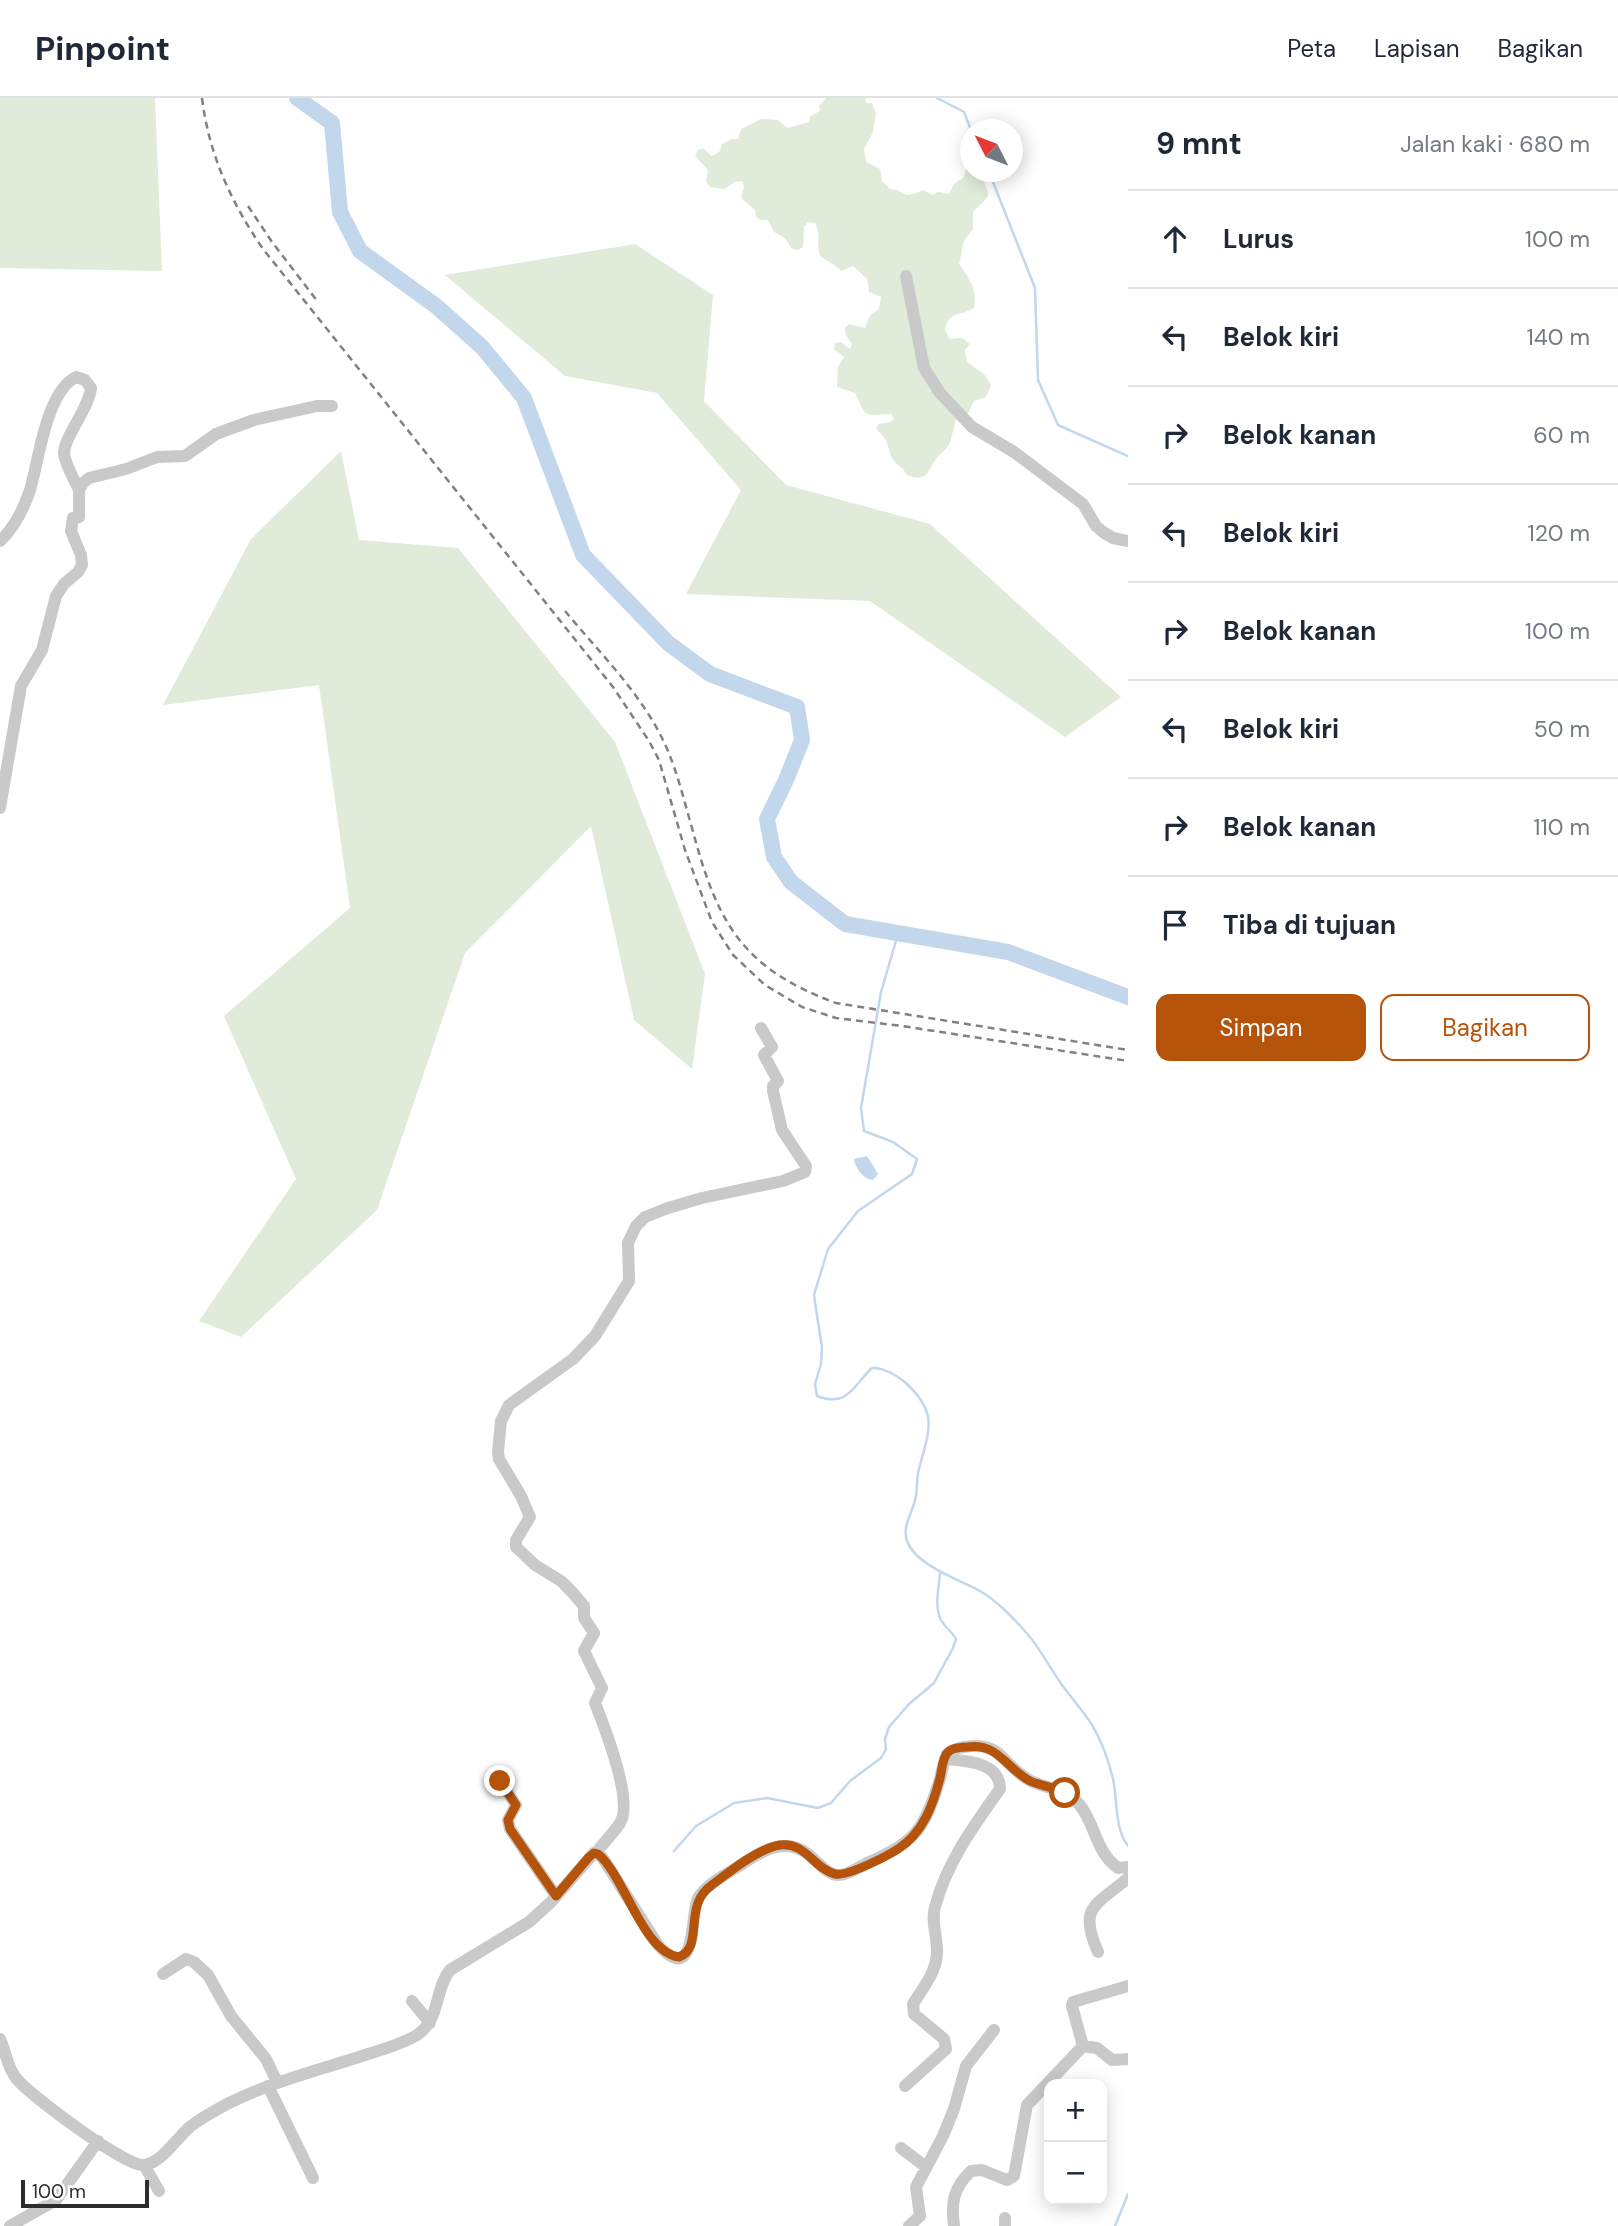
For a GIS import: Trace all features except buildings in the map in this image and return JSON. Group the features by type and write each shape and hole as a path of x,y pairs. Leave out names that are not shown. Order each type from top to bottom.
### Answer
{"street":[{"path":"906,276 924,368 940,393 972,427 1014,452 1083,504 1096,526 1103,532 1112,538 1128,541"},
{"path":"0,541 20,514 30,489 42,434 57,401 67,383 76,377 90,385 92,392 64,450 79,490 79,517 73,518 71,531 81,555 82,565 56,596 42,650 21,686 0,808"},
{"path":"79,490 84,481 94,476 126,469 157,457 176,458 189,454 216,434 254,420 317,406 332,406"},
{"path":"0,2039 11,2072 18,2082 131,2162 144,2165 153,2162 191,2126 241,2097 418,2035 429,2023 437,2006 443,1981 450,1970 522,1927 556,1896 620,1823 621,1786 613,1752 595,1703 602,1689 583,1651 594,1633 584,1618 584,1606 576,1596 561,1581 530,1561 516,1547 517,1539 530,1517 522,1496 499,1459 501,1421 509,1405 573,1359 595,1336 629,1281 628,1243 639,1221 680,1205 783,1181 805,1172 806,1166 782,1130 778,1119 773,1087 778,1081 764,1055 772,1047 761,1028"},
{"path":"596,1853 603,1857 654,1941 668,1954 679,1957 687,1953 691,1946 695,1907 701,1894 733,1870 781,1845 798,1848 838,1875 852,1871 901,1847 914,1836 927,1816 948,1752 974,1746 992,1749 1026,1779 1065,1793 1082,1808 1104,1855 1127,1873 1094,1906 1088,1916 1090,1934 1098,1952"},
{"path":"905,2086 946,2049 944,2039 914,2014 913,2004 930,1977 938,1951 933,1916 941,1887 955,1858 1000,1789 995,1775 982,1763 944,1759"},
{"path":"500,1781 516,1805 508,1820 510,1829 556,1896"},
{"path":"163,1974 186,1959 194,1962 208,1975 231,2016 267,2059 273,2084 313,2178"},
{"path":"1083,2046 1073,2002 1128,1986"},
{"path":"412,2001 429,2023"},
{"path":"909,2226 920,2216 916,2189 949,2121 966,2066 993,2030"},
{"path":"1083,2046 1100,2049 1112,2060 1128,2059"},
{"path":"954,2226 952,2202 957,2187 975,2170 1004,2179 1014,2176 1027,2105 1083,2046"},
{"path":"10,2226 57,2200 98,2141"},
{"path":"901,2148 926,2167"},
{"path":"144,2165 159,2191"}],"green space":[{"path":"0,98 155,98 162,271 0,268"},
{"path":"826,98 865,98 866,103 872,103 876,113 873,132 864,149 866,162 880,169 882,181 890,189 907,195 923,190 933,195 938,192 949,194 954,184 960,180 984,182 988,194 973,212 973,230 964,242 959,264 973,289 974,308 952,317 945,330 950,339 962,338 970,344 965,350 967,362 985,375 991,385 986,397 974,401 968,413 956,419 948,446 923,477 907,475 892,458 886,440 876,429 879,424 894,419 891,414 871,415 864,412 855,393 837,387 838,367 844,357 834,349 835,343 841,342 850,349 852,344 845,334 845,328 849,324 865,328 870,316 879,309 881,297 869,292 867,279 853,266 841,271 823,258 819,252 815,223 808,222 804,227 803,247 792,249 785,238 774,232 768,220 756,217 755,210 741,198 744,187 742,181 724,189 710,187 706,182 708,170 695,156 698,150 703,148 711,156 716,154 722,144 738,139 741,129 761,119 778,120 787,128 809,122 810,116 820,111 819,106"},
{"path":"635,244 713,295 704,401 786,485 930,524 1121,697 1065,737 870,601 686,594 741,490 657,393 565,376 445,275"},
{"path":"341,451 359,540 458,548 615,742 705,974 692,1069 634,1020 591,826 465,953 377,1210 241,1337 199,1321 296,1179 224,1016 350,908 319,685 163,705 251,539"}],"water":[{"path":"867,1156 878,1174 873,1180 863,1176 854,1159"}],"waterway":[{"path":"297,98 332,123 340,212 360,251 436,306 482,347 524,398 583,555 668,643 710,674 797,707 802,740 767,819 774,857 791,882 845,924 1008,952 1128,997"},
{"path":"937,98 964,112 967,119"},
{"path":"993,182 1035,288 1038,380 1058,425 1128,456"},
{"path":"898,934 881,992 861,1108 864,1131 893,1142 917,1159 912,1174 858,1211 828,1249 814,1295 822,1348 815,1384 817,1396 827,1399 843,1397 872,1368 895,1375 906,1383 923,1404 929,1423 928,1433 918,1473 914,1505 907,1525 907,1541 912,1550 928,1564 992,1599 1034,1642 1099,1737 1113,1779 1120,1831 1128,1846"},
{"path":"674,1851 696,1826 734,1803 767,1798 818,1808 831,1803 850,1781 881,1758 886,1749 885,1739 889,1727 909,1704 934,1683 956,1639 939,1615 937,1597 940,1573"},
{"path":"1115,2226 1128,2194"}],"railway":[{"path":"202,98 210,139 223,177 231,196 263,249 613,687 649,741 659,760 685,850 712,922 733,955 765,985 802,1007 836,1018 1128,1061"},
{"path":"248,206 318,302"},
{"path":"565,611 629,687 662,738 679,782 712,890 723,915 755,957 777,974 836,1003 1128,1050"}],"route":[{"path":"500,1781 516,1805 508,1820 510,1829 556,1896 591,1854 598,1854 603,1857 654,1941 671,1956 679,1957 687,1953 691,1946 695,1907 701,1894 733,1870 771,1848 787,1845 798,1848 838,1875 901,1847 914,1836 927,1816 948,1752 974,1746 992,1749 1026,1779 1065,1793"}]}
